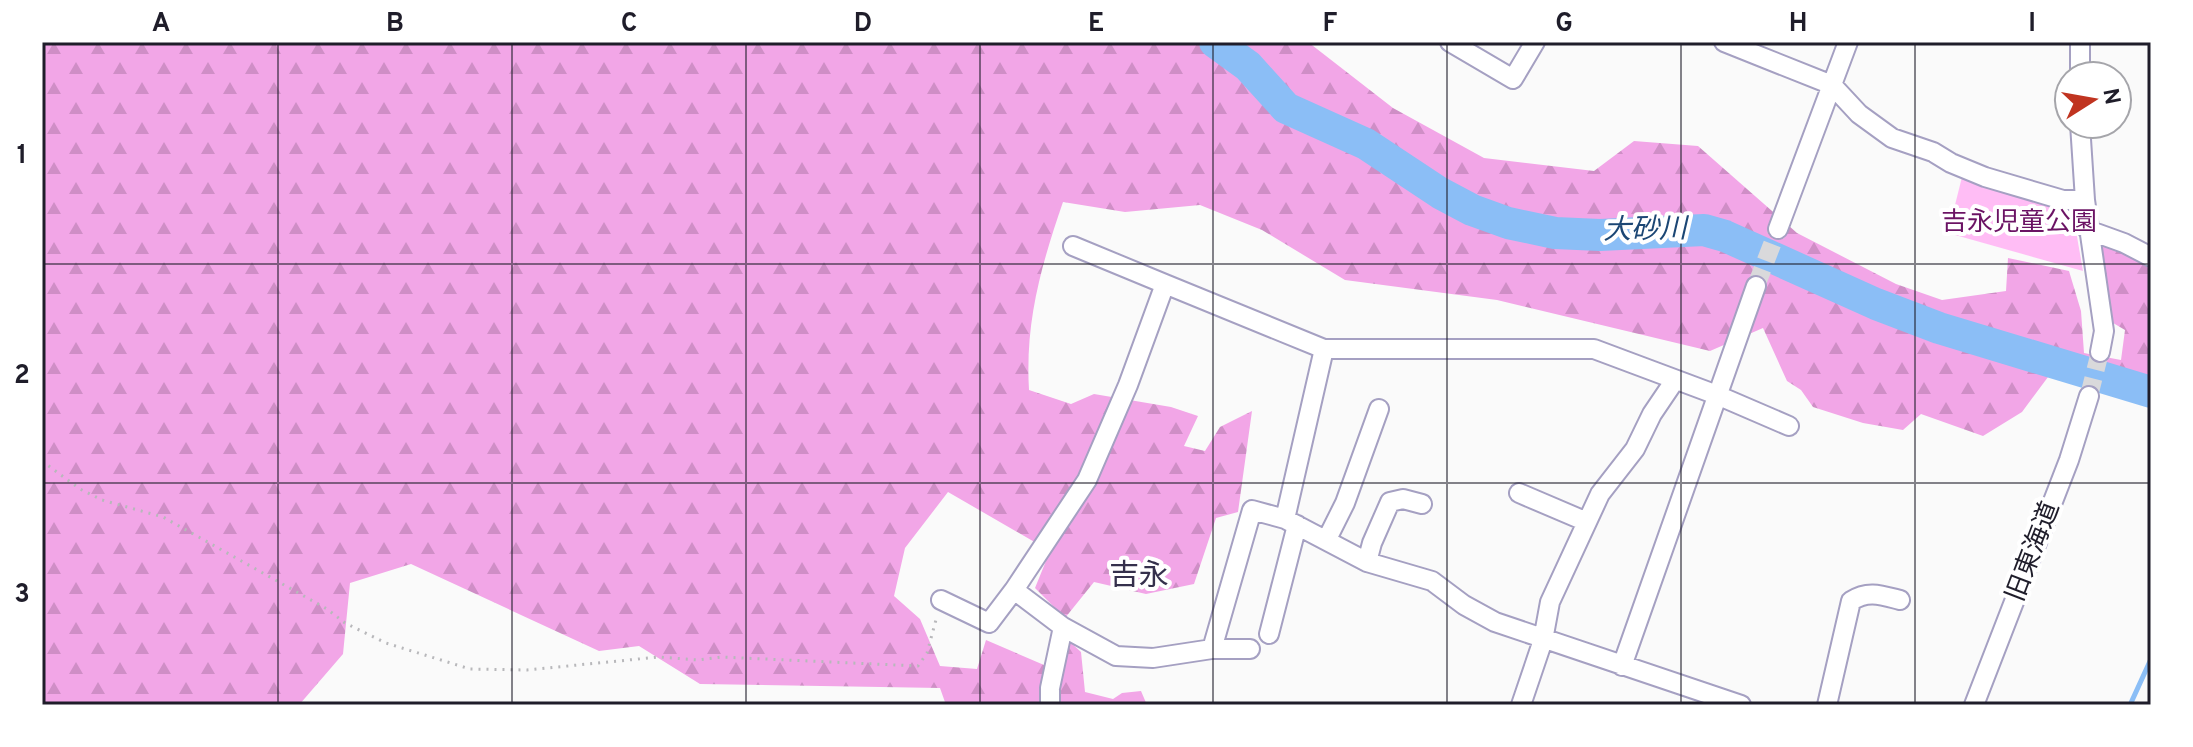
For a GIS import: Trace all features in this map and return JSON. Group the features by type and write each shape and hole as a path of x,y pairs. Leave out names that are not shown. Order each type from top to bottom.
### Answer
{"street":[{"path":"1450,42 1513,79 1535,42"},
{"path":"1724,42 1832,85 1859,114 1892,138 1933,152 1985,177 2063,200 2085,200"},
{"path":"1778,229 1848,42"},
{"path":"2081,140 2088,230 2104,331 2100,352"},
{"path":"2088,230 2151,257"},
{"path":"1073,246 1324,349 1594,349 1789,426"},
{"path":"941,600 989,623 1014,590 1087,480 1128,385 1165,284"},
{"path":"1622,666 1756,286"},
{"path":"1269,634 1324,349"},
{"path":"1521,705 1543,640 1550,602 1600,494 1635,449 1652,414 1675,380"},
{"name":"旧東海道","path":"1974,705 2058,490 2089,396"},
{"path":"1327,539 1345,503 1379,409"},
{"path":"1519,493 1587,522"},
{"path":"1367,562 1390,502 1403,499 1422,504"},
{"path":"1212,649 1252,510 1291,522 1367,562 1432,581 1464,605 1495,622 1741,705"},
{"path":"1014,590 1063,627 1116,656 1153,658 1212,649 1250,649"},
{"path":"1827,705 1851,601 1862,594 1874,593 1900,600"},
{"path":"1050,705 1050,688 1063,627"}],"path":[{"path":"42,461 80,489 102,500 163,517 327,609 345,623 386,643 470,669 527,670 659,657 918,666 927,653 941,600"}],"green space":[{"path":"42,42 1308,42 1393,108 1484,158 1594,171 1634,141 1698,146 1797,233 1896,284 1942,300 2006,291 2008,258 2069,271 2081,311 2084,353 2121,360 2125,330 2103,317 2097,256 2103,244 2119,248 2151,265 2151,377 2088,366 2048,377 2022,412 1983,436 1921,414 1903,430 1863,423 1813,407 1801,390 1787,381 1763,328 1710,351 1497,300 1345,280 1262,230 1200,205 1125,212 1063,202 1036,294 1028,365 1029,390 1071,404 1094,394 1171,407 1198,416 1184,446 1205,451 1220,427 1252,411 1238,512 1216,518 1194,584 1146,594 1094,582 1065,618 1035,588 1050,551 948,492 905,548 894,596 920,619 940,666 977,669 986,640 1044,665 1068,640 1081,652 1085,692 1113,699 1122,693 1141,691 1147,705 946,705 940,688 700,684 639,646 599,651 411,564 350,583 343,654 299,705 42,705"},
{"name":"吉永児童公園","path":"1962,177 2072,208 2083,271 1948,233"}],"waterway":[{"name":"大砂川","path":"1215,42 1248,66 1286,108 1366,144 1440,193 1472,210 1508,223 1555,233 1600,235 1704,230 1725,236 1876,304 1939,328 2151,392"},
{"path":"2130,705 2151,659"}],"tunnel":[{"path":"1756,286 1778,229"},
{"path":"2089,396 2100,352"}],"district":[{"name":"吉永","path":"1139,577"}]}
